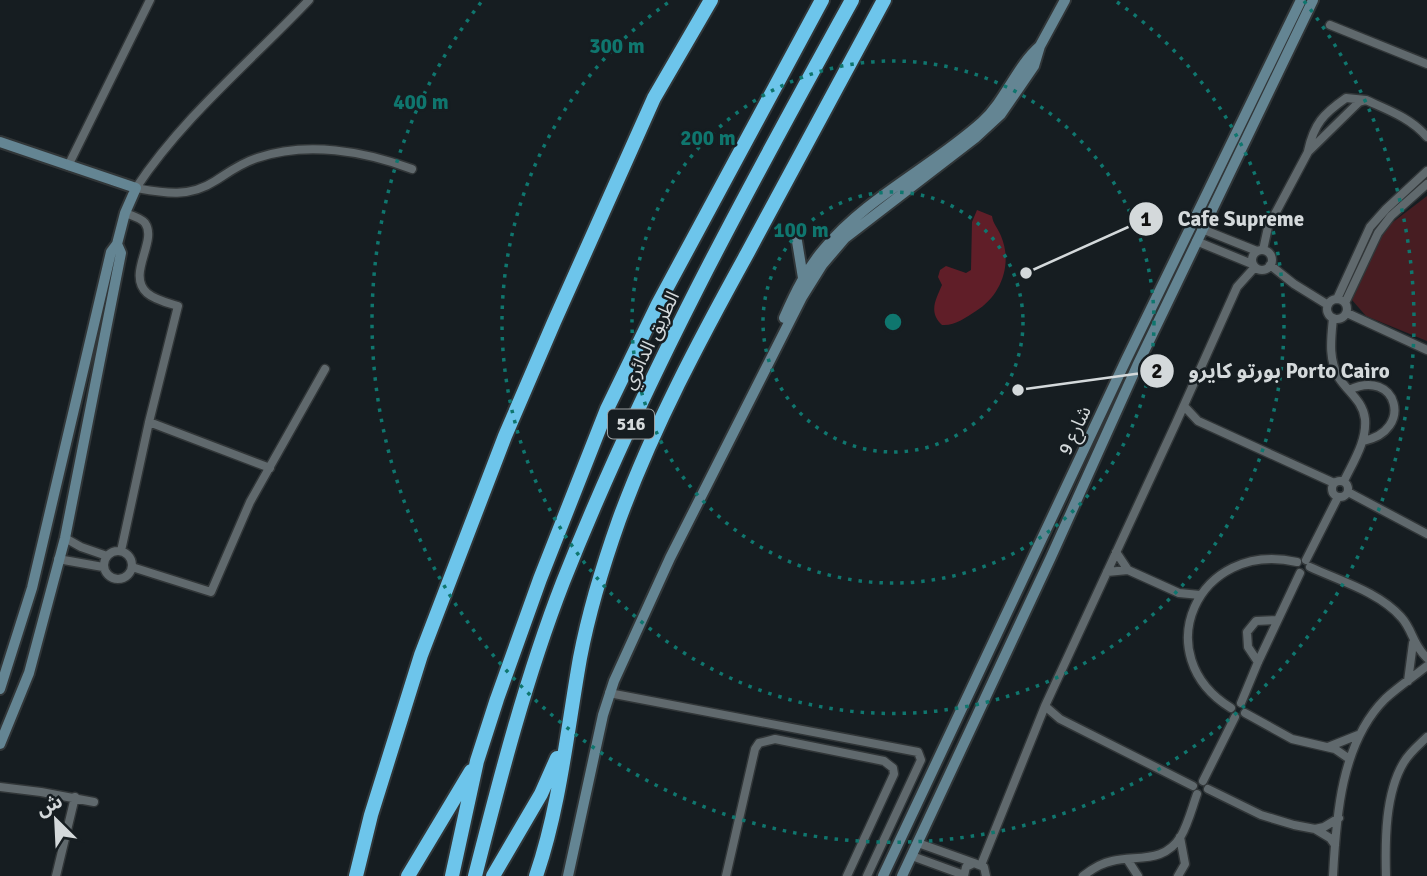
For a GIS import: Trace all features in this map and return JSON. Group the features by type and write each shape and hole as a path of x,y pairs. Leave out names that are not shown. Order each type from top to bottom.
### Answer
{"highway":[{"path":"356,876 371,815 421,655 505,436 654,98 711,0"},
{"name":"الطريق الدائري","path":"452,876 477,761 540,579 607,410 658,304 822,0"},
{"name":"الطريق الدائري","path":"475,876 494,801 532,675 562,585 599,496 681,317 733,216 852,0"},
{"name":"516","path":"536,876 547,841 593,602 618,522 642,461 704,335 884,0"},
{"name":"516","path":"493,876 541,794 568,732"},
{"name":"516","path":"408,876 477,761"},
{"path":"547,841 547,876"}],"street":[{"path":"68,166 150,0"},
{"path":"0,689 32,588 111,252 117,244 125,213 136,188 185,125 309,0"},
{"path":"568,876 609,693 670,558 775,347 815,275 837,247 863,222 984,131 1034,66 1040,46 1065,0"},
{"name":"شارع 9","path":"883,876 1126,360 1301,0"},
{"name":"شارع 9","path":"902,876 1137,366 1313,0"},
{"path":"1330,25 1427,64"},
{"path":"775,347 778,329 803,278 824,249 841,231 976,127 1011,93"},
{"path":"977,864 1039,719 1177,423 1237,287 1254,265 1254,254 1260,250 1268,227 1308,152 1312,133 1318,122 1346,98 1366,100 1411,122 1427,137"},
{"path":"1308,152 1350,110 1366,100"},
{"path":"0,142 136,188 162,193 188,193 257,158 300,151 357,153 412,169"},
{"path":"1427,171 1370,227 1341,301 1347,313 1427,349"},
{"path":"1270,265 1328,305 1341,301 1384,224 1427,184"},
{"path":"121,551 178,306 152,296 142,287 140,274 148,229 144,222 125,213"},
{"path":"1202,229 1270,254 1270,265"},
{"path":"796,235 803,278"},
{"path":"1196,241 1263,270 1270,265"},
{"path":"0,744 29,673 65,538 121,253 117,244"},
{"path":"1328,305 1328,313 1333,318 1341,318 1347,313"},
{"path":"1333,318 1331,355 1340,380 1362,408 1365,419 1363,441 1344,481"},
{"path":"1126,360 1137,366"},
{"path":"132,567 211,592 244,514 325,369"},
{"path":"1349,390 1375,384 1390,395 1395,405 1395,417 1389,427 1374,439 1363,441"},
{"path":"1184,405 1198,421 1334,483 1344,481"},
{"path":"1177,423 1198,421"},
{"path":"149,422 270,468"},
{"path":"1344,481 1349,488 1348,492"},
{"path":"1334,483 1332,491 1338,496 1342,497 1348,492"},
{"path":"1348,492 1427,534"},
{"path":"1297,562 1295,568 1300,573 1306,573 1338,496"},
{"path":"65,538 80,547 107,556"},
{"path":"1038,549 1051,557"},
{"path":"58,559 103,567 109,576 119,579 126,577 132,567 128,555 121,551 114,551 107,556 103,567"},
{"path":"1116,552 1128,570"},
{"path":"1231,708 1214,698 1203,685 1196,671 1188,637 1199,595 1219,575 1247,562 1263,558 1297,562 1301,559 1374,596 1402,618 1413,643 1427,657"},
{"path":"1107,572 1128,570 1179,593 1199,595"},
{"path":"1241,703 1300,573"},
{"path":"1179,593 1194,611"},
{"path":"1258,662 1248,647 1247,632 1256,621 1277,620"},
{"path":"1408,681 1413,643"},
{"path":"1334,876 1335,845 1348,758 1358,735 1386,699 1427,666"},
{"path":"609,693 918,752 921,761 867,876"},
{"path":"1235,703 1241,703 1245,707 1245,713 1241,717 1235,717 1231,708 1235,703"},
{"path":"1045,706 1060,719 1205,794 1205,785 1235,717"},
{"path":"1245,713 1292,739 1328,747 1348,758"},
{"path":"1039,719 1060,719"},
{"path":"1328,747 1358,735"},
{"path":"1386,876 1389,814 1394,789 1402,765 1427,737"},
{"path":"726,876 755,749 759,743 775,739 884,761 893,768 894,774 847,876"},
{"path":"942,752 956,758"},
{"path":"1178,876 1185,864 1181,837 1197,781 1261,815 1294,825 1324,827 1339,818"},
{"path":"0,787 94,802"},
{"path":"56,876 75,797"},
{"path":"1315,828 1335,845"},
{"path":"1083,876 1109,861 1149,858 1181,837"},
{"path":"918,843 977,864 986,876"},
{"path":"912,856 964,876 966,867 977,864"},
{"path":"1128,859 1138,876"}],"shaded area":[{"path":"1427,196 1427,341 1366,316 1352,300 1384,229"},
{"path":"977,210 992,216 1001,236 1006,257 1002,278 985,305 960,321 942,325 934,310 942,285 938,277 940,270 946,266 966,273 971,270 972,222"}],"place":[{"name":"Cafe Supreme","path":"1026,273"},
{"name":"بورتو كايرو Porto Cairo","path":"1018,390"}]}
